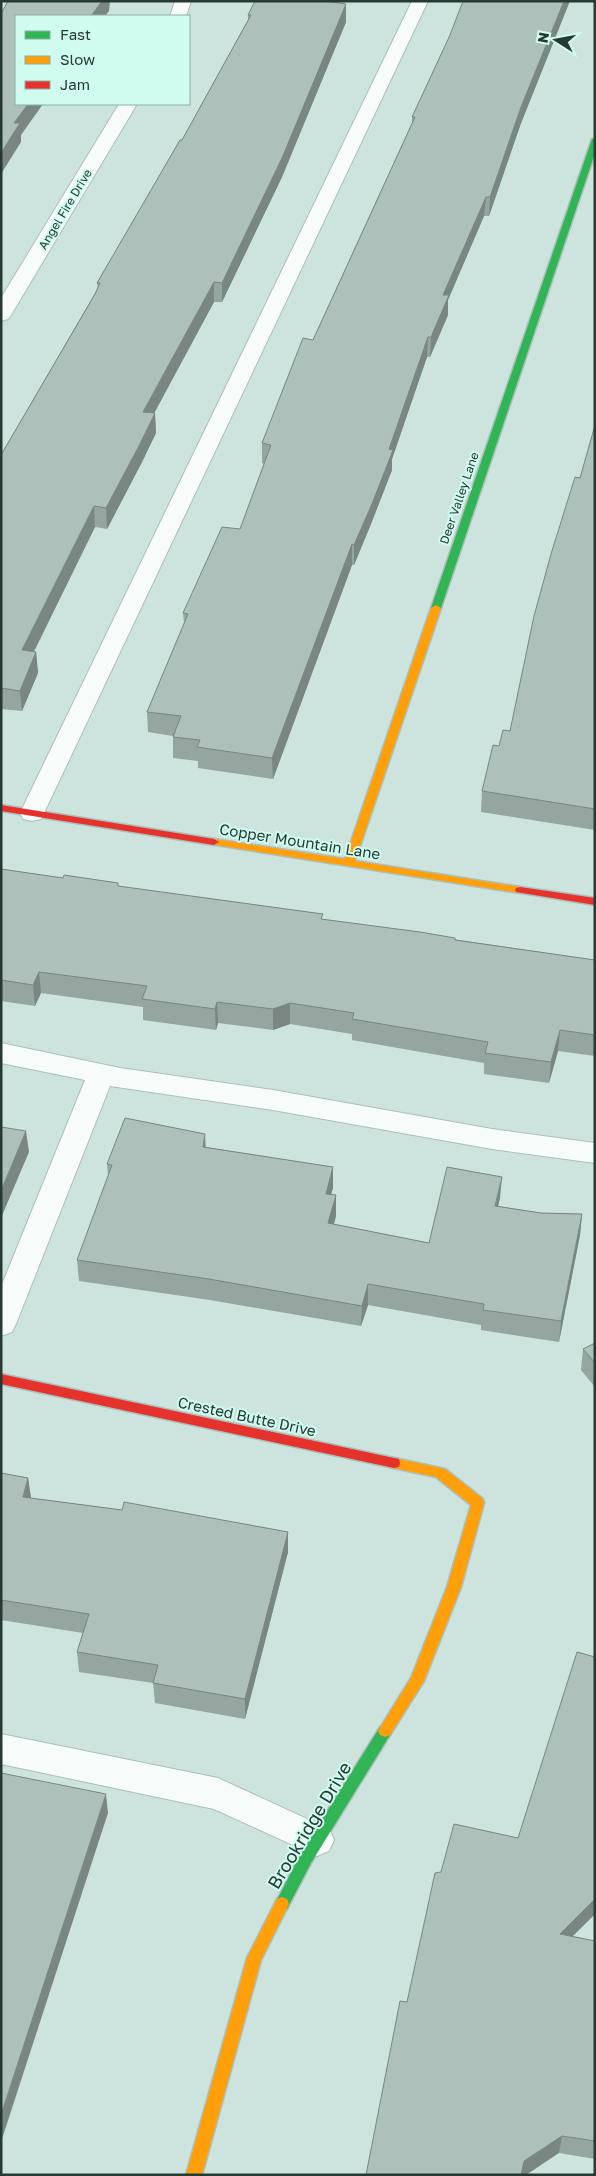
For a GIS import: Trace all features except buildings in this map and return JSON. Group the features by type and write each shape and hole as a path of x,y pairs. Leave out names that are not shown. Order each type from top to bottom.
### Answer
{"street":[{"path":"178,15 183,1"},
{"path":"32,813 420,1"},
{"name":"Angel Fire Drive","path":"1,315 127,105"},
{"name":"Deer Valley Lane","path":"349,864 595,141"},
{"name":"Copper Mountain Lane","path":"1,808 595,902"},
{"path":"1,1054 101,1074 273,1100 492,1139 595,1153"},
{"path":"1,1324 101,1074"},
{"name":"Crested Butte Drive","path":"1,1379 440,1473 478,1503"},
{"name":"Brookridge Drive","path":"194,2175 254,1958 318,1840 417,1681 454,1587 478,1503"},
{"path":"1,1749 218,1794 318,1840"}],"traffic: fast":[{"path":"436,608 595,141"},
{"path":"282,1904 306,1858 385,1731"}],"traffic: slow":[{"path":"349,864 436,608"},
{"path":"214,842 520,890"},
{"path":"385,1731 417,1681 454,1587 478,1503 440,1473 394,1463"},
{"path":"194,2175 254,1958 282,1904"}],"traffic: jam":[{"path":"1,808 214,842"},
{"path":"520,890 595,902"},
{"path":"1,1379 394,1463"}]}
